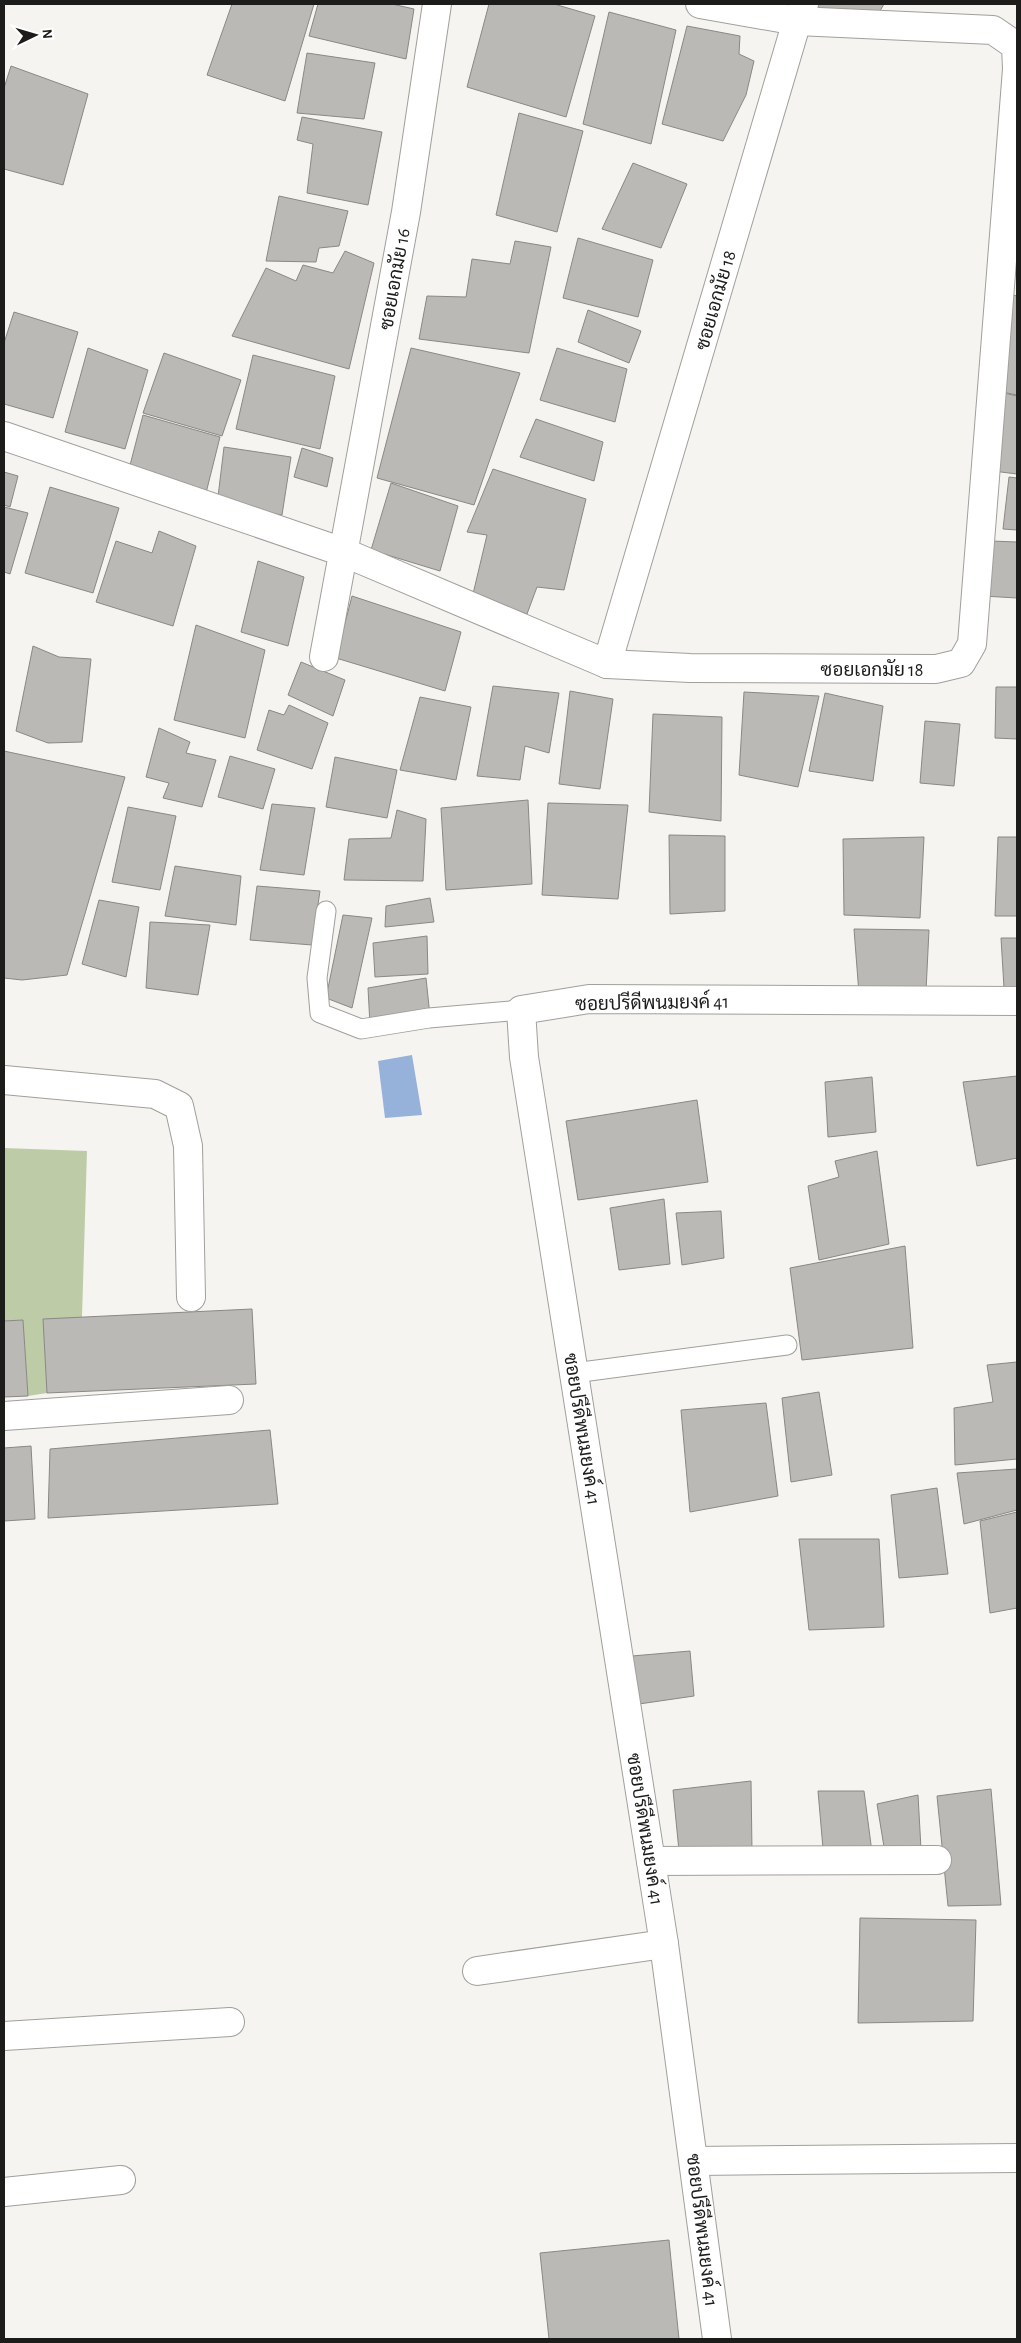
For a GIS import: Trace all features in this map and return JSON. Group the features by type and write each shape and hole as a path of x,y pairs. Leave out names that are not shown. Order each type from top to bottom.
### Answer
{"street":[{"name":"ซอยเอกมัย 16","path":"324,657 406,212 437,4"},
{"path":"700,4 800,12"},
{"name":"ซอยเอกมัย 18","path":"800,12 993,30 1016,46 1017,69 972,644 961,663 936,669 690,668 607,664 800,12"},
{"path":"4,436 343,552 607,664"},
{"name":"ซอยปรีดีพนมยงค์ 41","path":"717,2339 664,1944 524,1056 521,1010 589,999 1017,1002"},
{"path":"4,1080 155,1094 179,1106 188,1146 191,1298"},
{"path":"4,1416 229,1400"},
{"path":"651,1861 937,1860"},
{"path":"477,1971 664,1944"},
{"path":"4,2036 230,2022"},
{"path":"694,2161 1017,2158"},
{"path":"4,2192 121,2180"}],"lane":[{"path":"326,911 317,978 320,1013 361,1029 429,1018 521,1010"},
{"path":"574,1373 787,1345"}],"green space":[{"path":"4,1148 87,1151 82,1317 47,1393 28,1396 23,1320 4,1321"}],"water":[{"path":"412,1055 422,1115 385,1118 378,1061"}],"building":[{"path":"232,4 314,4 285,101 207,75"},
{"path":"318,4 392,4 414,9 406,59 309,36"},
{"path":"489,4 554,4 595,16 566,117 467,87"},
{"path":"811,4 884,4 865,37"},
{"path":"609,12 676,30 651,144 583,124"},
{"path":"687,26 740,36 739,54 754,61 746,95 723,141 662,124"},
{"path":"307,53 375,63 364,119 297,113"},
{"path":"11,66 88,94 63,185 4,169 4,88"},
{"path":"519,113 583,131 557,232 496,215"},
{"path":"302,117 382,132 368,205 307,193 313,144 297,140"},
{"path":"633,163 687,184 661,248 602,229"},
{"path":"279,196 348,211 339,246 319,248 316,262 266,261"},
{"path":"578,238 653,260 638,317 563,298"},
{"path":"515,241 551,247 529,353 419,339 427,296 466,297 472,259 510,264"},
{"path":"345,251 374,263 349,369 232,336 266,268 296,281 303,265 333,273"},
{"path":"1009,294 1017,296 1017,395 1002,392"},
{"path":"588,310 641,331 629,363 578,342"},
{"path":"14,312 78,332 53,418 4,404 4,343"},
{"path":"88,348 148,370 125,449 65,432"},
{"path":"411,348 520,373 474,505 377,478"},
{"path":"557,348 627,369 615,422 540,400"},
{"path":"164,353 241,380 222,436 143,413"},
{"path":"253,355 335,376 320,449 236,429"},
{"path":"1004,393 1017,396 1017,474 993,471"},
{"path":"143,415 220,437 205,497 128,473"},
{"path":"536,419 603,442 594,481 520,457"},
{"path":"224,447 291,457 282,515 217,505"},
{"path":"302,448 333,458 327,487 294,477"},
{"path":"493,469 586,499 564,590 537,587 527,614 473,594 487,535 467,532"},
{"path":"4,472 18,476 10,507 4,505"},
{"path":"1009,477 1017,478 1017,530 1003,529"},
{"path":"391,483 458,506 440,571 371,550"},
{"path":"50,487 119,508 93,593 25,573"},
{"path":"4,507 28,513 10,574 4,572"},
{"path":"159,531 196,546 173,626 96,602 116,541 152,553"},
{"path":"991,541 1017,542 1017,598 983,596"},
{"path":"258,561 304,577 288,646 241,632"},
{"path":"352,596 461,632 445,691 336,658"},
{"path":"196,625 265,650 245,738 174,720"},
{"path":"33,646 59,657 91,659 82,742 48,743 16,731"},
{"path":"301,662 345,680 333,716 288,695"},
{"path":"493,686 559,693 549,753 525,746 520,780 477,776"},
{"path":"996,687 1017,687 1017,739 995,738"},
{"path":"570,691 613,699 600,789 559,784"},
{"path":"744,692 819,696 798,787 739,775"},
{"path":"825,693 883,706 873,781 809,771"},
{"path":"420,697 471,707 456,780 400,770"},
{"path":"289,705 328,723 312,769 257,750 269,710 284,715"},
{"path":"653,714 722,717 721,821 649,812"},
{"path":"925,721 960,724 954,786 920,783"},
{"path":"159,728 190,742 186,753 216,760 202,807 163,798 169,783 146,777"},
{"path":"4,751 125,777 67,975 22,980 4,978"},
{"path":"230,756 275,769 263,809 218,797"},
{"path":"335,757 397,770 387,818 326,807"},
{"path":"528,800 532,884 446,890 441,808"},
{"path":"548,803 628,805 618,899 542,895"},
{"path":"272,804 315,808 304,875 260,870"},
{"path":"128,807 176,816 160,890 112,882"},
{"path":"397,810 426,819 423,881 344,880 349,839 391,838"},
{"path":"669,835 725,836 725,911 670,914"},
{"path":"924,837 920,918 844,915 843,839"},
{"path":"998,837 1017,837 1017,916 995,916"},
{"path":"175,866 241,876 236,925 165,916"},
{"path":"257,886 320,891 312,945 250,940"},
{"path":"430,898 434,922 385,927 386,906"},
{"path":"99,900 139,907 126,977 82,964"},
{"path":"343,915 372,918 352,1008 326,998"},
{"path":"150,922 210,925 198,995 146,988"},
{"path":"854,929 929,930 926,991 859,994"},
{"path":"427,936 428,974 375,977 373,943"},
{"path":"1001,938 1017,938 1017,987 1004,988"},
{"path":"426,978 430,1016 370,1025 368,988"},
{"path":"1017,1076 1017,1158 977,1166 963,1082"},
{"path":"872,1077 876,1132 828,1137 825,1082"},
{"path":"697,1100 708,1182 578,1200 566,1121"},
{"path":"877,1151 889,1244 819,1260 808,1186 839,1177 835,1161"},
{"path":"664,1199 670,1264 619,1270 610,1208"},
{"path":"721,1211 724,1258 682,1265 676,1213"},
{"path":"905,1246 913,1348 802,1360 790,1268"},
{"path":"252,1309 256,1384 47,1393 43,1319"},
{"path":"23,1320 28,1396 4,1397 4,1321"},
{"path":"1017,1362 1017,1459 955,1465 954,1408 993,1402 987,1365"},
{"path":"819,1392 832,1475 791,1482 782,1398"},
{"path":"766,1403 778,1496 690,1512 681,1410"},
{"path":"270,1430 278,1504 48,1518 50,1449"},
{"path":"31,1446 35,1519 4,1521 4,1448"},
{"path":"1017,1469 1017,1510 964,1524 957,1473"},
{"path":"937,1488 948,1574 899,1578 891,1495"},
{"path":"1017,1512 1017,1608 990,1613 980,1521"},
{"path":"799,1539 879,1539 884,1627 809,1630"},
{"path":"690,1651 694,1696 639,1704 632,1656"},
{"path":"751,1781 752,1851 680,1861 673,1790"},
{"path":"991,1789 1001,1905 948,1906 937,1796"},
{"path":"818,1791 864,1791 873,1860 824,1860"},
{"path":"918,1795 921,1849 885,1853 877,1804"},
{"path":"860,1918 976,1920 973,2021 858,2023"},
{"path":"669,2240 679,2339 549,2339 540,2253"}]}
